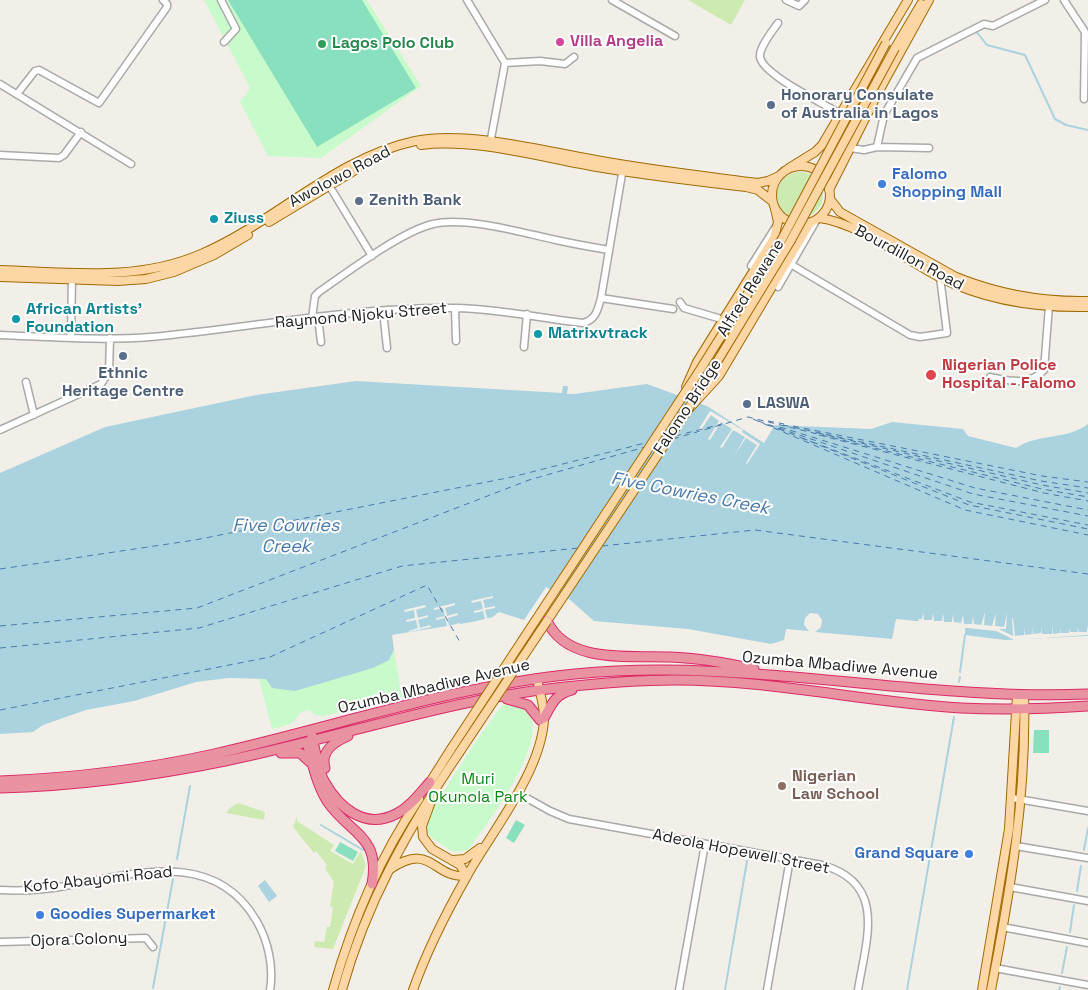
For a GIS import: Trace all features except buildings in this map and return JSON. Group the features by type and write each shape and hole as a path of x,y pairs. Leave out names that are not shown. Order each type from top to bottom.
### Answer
{"highway":[{"path":"547,621 553,632 585,651 613,657 701,659 786,676"},
{"name":"Ozumba Mbadiwe Avenue","path":"0,781 59,778 168,763 473,690 535,679 649,669 717,670 962,693 1020,695 1088,694"},
{"name":"Ozumba Mbadiwe Avenue","path":"0,788 49,787 112,780 224,761 494,698 537,690 643,681 705,681 935,706 1021,710 1088,706"},
{"path":"494,698 522,702 528,705 542,721 549,705 556,697 591,685"},
{"path":"329,788 324,763 327,750 336,742 366,727"},
{"path":"308,731 313,765 322,792 328,803 364,838 371,849 374,867 372,884"},
{"path":"310,741 322,775 338,802 349,811 362,817 380,819 398,814 430,782"},
{"path":"224,761 292,752 303,754 313,765"}],"main road":[{"name":"Alfred Rewane","path":"455,751 678,404 789,227 909,0"},
{"path":"678,404 697,362 774,238 778,222 773,205 774,183 789,168 815,152 909,0"},
{"name":"Falomo Bridge","path":"455,751 547,621 687,411 790,242 924,0"},
{"path":"830,190 850,148 929,0"},
{"name":"Awolowo Road","path":"0,277 72,276 125,272 183,261 213,249 328,184 367,158 410,142 447,137 622,168 751,188 773,205"},
{"path":"687,411 719,376 794,249 828,206 830,190 827,181 814,169 798,166 789,168"},
{"name":"Awolowo Road","path":"622,168 758,183 779,176"},
{"name":"Bourdillon Road","path":"830,199 840,212 941,274 1019,296 1088,301"},
{"path":"773,205 786,221 794,224 815,221"},
{"name":"Bourdillon Road","path":"815,221 839,221 976,292 1025,303 1088,307"},
{"name":"Awolowo Road","path":"0,270 72,276"},
{"path":"413,990 437,931 467,876 518,793 539,744 542,721 535,679"},
{"path":"991,990 1010,887 1021,800 1020,695"},
{"path":"982,990 1003,872 1021,710"},
{"path":"342,990 366,917 411,826 440,780 455,751"},
{"path":"334,990 350,933 372,884 407,816 430,782 455,751"},
{"path":"440,780 424,819 422,832 426,843 432,849 460,865 467,876"},
{"path":"450,860 466,859 486,844"},
{"path":"388,871 402,860 417,858 427,860 455,877 467,876"}],"street":[{"path":"17,94 35,71 39,70 99,104 166,7 167,4 163,0"},
{"path":"221,0 236,30 224,42"},
{"path":"467,0 505,63 490,145"},
{"path":"612,0 675,36"},
{"path":"786,0 799,6 805,0"},
{"path":"877,147 884,115 917,58 984,24 993,26 1045,0"},
{"path":"1064,0 1085,32 1084,99"},
{"path":"778,23 762,50 762,63 771,73 839,113"},
{"path":"505,63 540,61 565,64 574,57"},
{"path":"0,84 131,164"},
{"path":"0,155 59,158 64,155 81,132"},
{"path":"850,148 929,148"},
{"name":"Raymond Njoku Street","path":"0,335 110,338 199,332 315,317 383,311 454,308 527,314 583,323 592,320 596,315 601,298 622,168"},
{"path":"328,184 372,256"},
{"path":"321,342 315,317 315,296 372,256 431,224 450,221 609,250"},
{"path":"778,287 815,221"},
{"path":"751,266 778,222"},
{"path":"792,265 915,336 947,333 941,274"},
{"path":"71,337 72,276"},
{"path":"601,298 673,309"},
{"path":"680,302 684,308 718,318"},
{"path":"990,377 1029,380 1038,377 1044,370 1050,306"},
{"path":"454,308 456,341"},
{"path":"383,311 387,348"},
{"path":"524,347 527,314"},
{"path":"0,430 101,384 109,372 110,338"},
{"path":"26,382 34,415"},
{"name":"Adeola Hopewell Street","path":"518,793 550,811 569,819 790,859 839,871 856,883 865,897 868,925 858,990"},
{"path":"1012,798 1088,811"},
{"path":"679,990 705,844"},
{"path":"1016,846 1088,858"},
{"path":"767,990 790,859"},
{"name":"Kofo Abayomi Road","path":"0,890 62,887 178,870 207,878 239,898 258,924 268,949 271,974 270,990"},
{"path":"1010,887 1088,901"},
{"path":"1002,928 1088,943"},
{"name":"Ojora Colony","path":"0,942 146,938 153,947"},
{"path":"995,968 1088,984"}],"green space":[{"name":"Lagos Polo Club","path":"204,0 367,0 421,86 321,158 268,156 240,102 250,88"},
{"name":"Lagos Polo Club","path":"228,0 362,0 416,88 317,147"},
{"path":"688,0 745,0 731,25"},
{"path":"795,172 805,172 817,178 822,186 822,204 817,212 809,217 795,218 787,215 780,208 777,200 777,190 780,182 787,175"},
{"path":"394,650 402,699 323,716 315,715 310,710 299,713 292,723 272,729 259,679 389,660"},
{"name":"Muri Okunola Park","path":"516,703 525,708 533,722 532,739 525,759 501,802 468,850 453,852 429,836 428,816 476,741 502,705"},
{"path":"1034,730 1049,730 1049,753 1033,753"},
{"path":"238,803 265,812 264,820 226,813"},
{"path":"297,816 297,821 334,845 330,851 353,864 361,851 366,866 333,949 314,947 315,941 324,942 327,927 330,927 333,907 330,906 334,882 325,868 327,865 316,851 314,853 293,827"},
{"path":"516,820 525,825 514,843 506,838"},
{"path":"340,842 358,852 353,861 335,851"}],"water":[{"name":"Five Cowries Creek","path":"356,381 562,393 563,386 568,386 567,394 647,384 707,406 764,443 775,425 871,429 892,422 963,429 968,436 1016,448 1034,440 1080,429 1088,424 1088,636 1005,640 965,635 965,626 896,619 892,639 815,632 821,627 822,620 818,614 810,613 805,618 804,625 809,631 786,629 784,640 771,644 688,629 594,621 569,599 546,587 524,620 499,612 490,619 392,635 394,650 389,660 373,668 295,691 272,688 266,679 229,678 196,682 134,701 86,710 43,725 33,732 0,734 0,473 105,427 256,395"},
{"path":"265,880 277,896 269,902 258,886"}],"pier":[{"path":"710,411 743,430 742,432 760,444 747,464 757,445 746,438 734,456 745,437 733,430 722,448 720,447 732,429 721,422 710,440 708,439 719,421 711,415 699,433 697,432"},
{"path":"493,596 493,598 483,600 485,608 495,606 495,608 485,610 487,618 497,617 476,623 476,621 485,619 483,611 474,613 474,611 483,609 481,601 472,603 471,601"},
{"path":"455,603 455,605 445,608 447,616 457,613 458,615 448,618 449,626 460,623 460,625 438,630 447,626 445,618 436,620 436,618 445,616 443,608 434,610 434,608"},
{"path":"425,605 426,607 416,610 418,618 428,615 428,617 418,620 420,628 430,625 431,627 409,632 418,628 416,620 407,622 406,620 415,618 414,610 405,612 404,610"},
{"path":"923,612 924,620 932,620 933,613 934,621 942,621 943,613 944,622 952,622 953,614 954,622 961,623 963,615 964,624 972,624 973,616 974,624 981,625 985,612 984,625 992,626 996,613 995,626 1004,627 1007,613 1006,629 999,629 1013,636 1012,618 1015,636 1024,635 1024,627 1025,635 1033,634 1032,627 1034,634 1041,633 1041,627 1042,634 1052,634 1052,625 1053,634 1060,633 1061,628 1061,633 1069,633 1069,628 1070,632 1078,632 1077,627 1079,632 1087,632 1088,624 1088,635 1015,640 996,631 920,623 918,619 922,619"}],"waterway":[{"path":"975,30 987,45 1025,55 1055,119 1066,125 1088,130"},
{"path":"960,672 965,635"},
{"path":"959,682 960,677"},
{"path":"907,990 954,717"},
{"path":"177,859 190,786"},
{"path":"321,825 363,850"},
{"path":"1084,850 1088,828"},
{"path":"725,990 747,861"},
{"path":"1077,891 1081,866"},
{"path":"153,988 173,879"},
{"path":"1070,932 1074,905"},
{"path":"1062,973 1067,947"}],"ferry route":[{"path":"673,439 748,417 1042,489 1088,497"},
{"path":"753,419 965,510 1088,535"},
{"path":"758,421 973,494 1088,516"},
{"path":"768,421 784,424"},
{"path":"675,436 722,424"},
{"path":"767,425 780,429"},
{"path":"783,425 1041,481 1088,488"},
{"path":"793,426 1042,476 1088,482"},
{"path":"780,427 975,488 1088,510"},
{"path":"779,429 969,505 1088,529"},
{"path":"818,433 1042,485 1088,493"},
{"path":"819,435 1044,493 1088,501"},
{"path":"802,438 970,502 1088,525"},
{"path":"0,569 195,540 512,477 649,442"},
{"path":"0,626 197,608 529,480 645,447"},
{"path":"602,546 755,530 1088,574"},
{"path":"0,648 199,628 402,566 578,548"},
{"path":"0,710 270,657 427,585 460,642"}],"place":[{"name":"Villa Angelia","path":"560,42"},
{"name":"Lagos Polo Club","path":"322,44"},
{"name":"Honorary Consulate of Australia in Lagos","path":"771,105"},
{"name":"Falomo Shopping Mall","path":"882,184"},
{"name":"Zenith Bank","path":"359,201"},
{"name":"Ziuss","path":"214,219"},
{"name":"African Artists' Foundation","path":"16,319"},
{"name":"Matrixvtrack","path":"538,334"},
{"name":"Ethnic Heritage Centre","path":"123,356"},
{"name":"Nigerian Police Hospital - Falomo","path":"931,375"},
{"name":"LASWA","path":"747,404"},
{"name":"Nigerian Law School","path":"782,786"},
{"name":"Grand Square","path":"969,854"},
{"name":"Goodies Supermarket","path":"40,915"}]}
